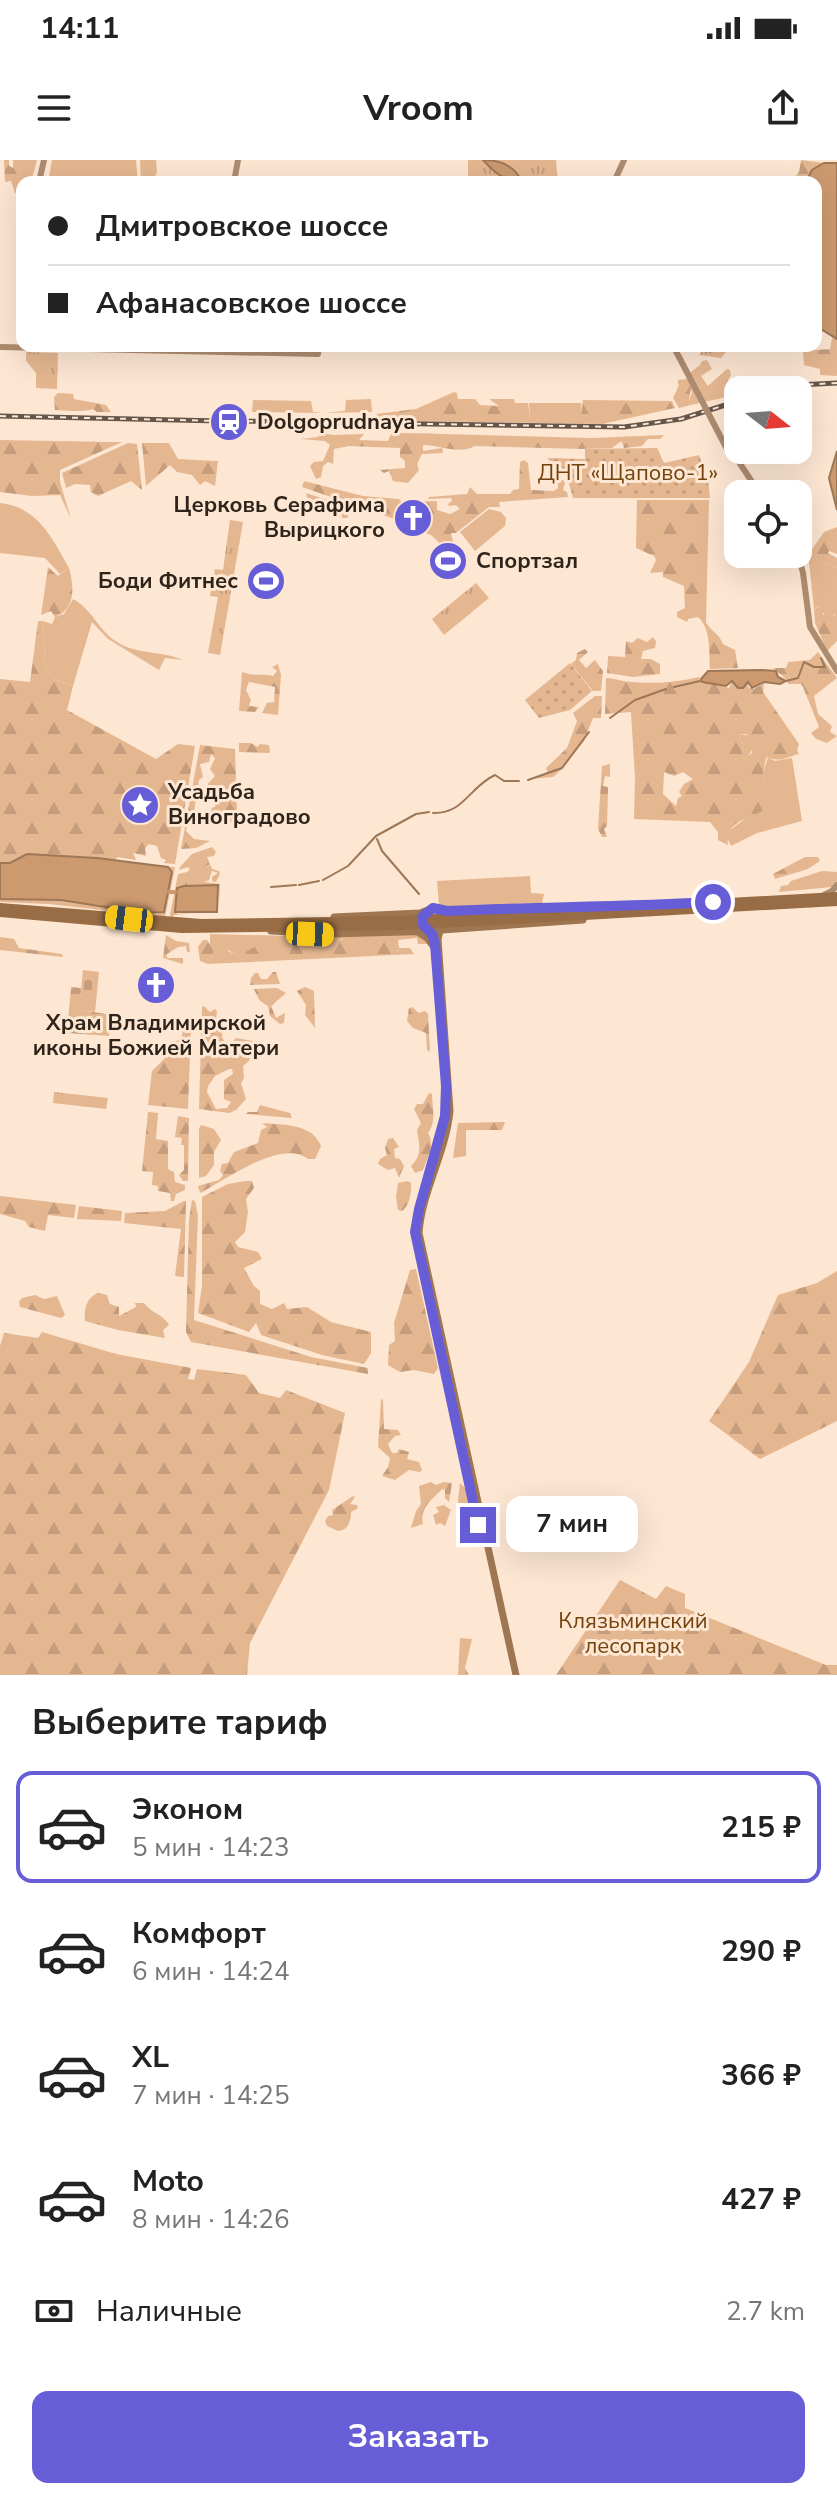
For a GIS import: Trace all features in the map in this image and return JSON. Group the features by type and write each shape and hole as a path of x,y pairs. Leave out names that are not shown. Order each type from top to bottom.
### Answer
{"highway":[{"path":"617,911 821,895 837,899"},
{"path":"0,910 257,926 397,923 837,899"}],"main road":[{"path":"679,352 749,480"},
{"path":"802,568 810,627 837,671"},
{"path":"821,895 832,891 837,885"},
{"path":"257,926 425,912 433,908 554,906 617,911"},
{"path":"440,910 446,918 439,950 450,1111 419,1233 514,1675"},
{"path":"257,926 331,934 441,931 570,921 617,911"},
{"path":"425,912 422,922 434,940 436,950 446,1086 445,1116 415,1232 514,1675"},
{"path":"416,931 427,938 436,950"}],"green space":[{"path":"4,160 9,160 9,166 13,168 13,160 37,160 33,176 16,176 16,193 11,181 5,182"},
{"path":"52,160 136,160 137,176 49,176"},
{"path":"140,160 156,160 155,176 141,176"},
{"path":"468,160 556,160 557,176 468,176"},
{"path":"801,160 824,163 812,170 809,176 796,176"},
{"path":"832,338 837,339 837,376 820,375 820,369 804,365 803,352 830,349"},
{"path":"26,352 58,353 57,389 36,388 36,373 26,361"},
{"path":"701,352 726,352 721,358 699,355"},
{"path":"707,360 712,369 701,376 708,386 727,369 731,375 724,376 724,398 691,405 692,392 682,383 678,385 678,380 687,379 687,375"},
{"path":"680,383 691,386 691,405 679,408 673,398"},
{"path":"454,392 458,399 475,399 480,405 499,406 489,399 514,399 515,403 528,403 530,417 581,417 583,400 672,401 675,408 602,424 413,421 381,418 376,414 416,409"},
{"path":"58,393 73,394 74,399 106,405 111,412 55,410 54,397"},
{"path":"371,399 372,412 325,413 345,411 346,400"},
{"path":"253,400 311,401 313,412 323,413 252,412"},
{"path":"529,403 581,403 582,417 530,417"},
{"path":"428,407 428,418 400,418 399,413"},
{"path":"322,433 364,434 359,440 388,441 391,434 403,433 592,438 664,435 660,439 648,439 642,446 624,448 622,442 612,448 583,449 475,446 456,450 423,445 423,451 442,448 443,453 422,454 417,464 419,470 408,483 393,481 389,471 384,473 380,470 405,468 400,448 349,446 334,449 333,464 328,462 323,466 321,477 316,479 310,466 323,461 330,445 325,441 300,439 318,437"},
{"path":"0,440 122,442 60,470 60,482 71,519 60,495 0,492"},
{"path":"128,443 137,444 142,490 131,481 98,496 91,492 90,485 75,484 66,488 62,473"},
{"path":"142,443 169,443 178,459 218,461 215,486 205,481 200,485 192,475 177,472 170,465 146,486"},
{"name":"ДНТ «Щапово-1»","path":"657,448 664,463 699,455 708,480 710,498 573,498 567,477 547,458 585,459 585,449"},
{"path":"524,460 528,463 531,490 554,491 558,488 558,481 563,480 563,490 568,497 499,502 500,507 489,507 456,533 451,533 455,550 451,554 431,535 406,523 302,487 304,481 402,502 437,501 437,510 450,514 460,509 456,505 449,506 451,498 429,497 467,494 470,487 477,494 510,494 519,489 520,462"},
{"path":"306,493 352,508 347,518 342,518 341,511 308,499"},
{"path":"637,500 709,500 706,622 723,644 735,650 738,668 710,669 708,641 702,622 698,617 687,622 677,617 677,612 685,608 684,586 663,577 663,572 650,573 656,560 654,556 636,548"},
{"path":"0,503 34,517 50,535 69,568 60,574 45,558 0,553"},
{"path":"489,509 501,512 506,518 505,526 475,551 460,532"},
{"path":"230,520 243,522 220,655 208,653 218,597 210,596 215,569 223,570"},
{"path":"837,527 837,554 828,553 837,558 837,568 819,561 812,554 824,532"},
{"path":"812,554 819,561 837,568 837,624 835,614 825,615 818,607 814,609 810,568"},
{"path":"48,567 58,576 69,568 72,583 72,597 67,609 55,617 51,611 41,615"},
{"path":"476,583 489,598 444,635 432,619"},
{"path":"73,599 117,642 133,649 183,660 165,658 159,670 108,639 92,622 73,686 54,679 45,663 43,621 52,624 55,617 64,614"},
{"path":"822,606 823,615 833,612 837,624 837,641 827,651 815,623 814,609"},
{"path":"38,621 43,621 45,663 54,679 73,686 67,710 156,759 178,744 195,746 175,864 164,863 166,860 161,858 157,846 149,844 145,848 146,856 133,853 136,860 27,854 10,863 0,863 0,679 30,682"},
{"path":"653,637 655,648 643,651 641,659 651,659 660,664 660,674 633,677 607,673 608,656 625,657 626,641 632,643 638,638 647,642"},
{"path":"585,649 588,652 579,660 586,668 595,660 603,671 601,691 593,691 571,664 576,660 577,653"},
{"path":"818,652 837,678 814,696 818,714 832,726 830,732 837,736 827,743 816,739 811,733 819,727 801,684 788,684 773,668 786,668 788,662 810,660"},
{"path":"570,663 592,691 570,710 539,718 525,700"},
{"path":"278,664 281,675 278,715 262,713 267,703 274,702 275,687 249,682 246,690 251,700 249,706 259,707 255,712 239,711 242,672 273,676 277,671 272,667"},
{"path":"699,677 702,684 709,682 729,688 732,682 743,689 747,683 749,688 754,689 764,683 763,692 799,744 799,754 780,759 766,758 763,773 765,809 735,825 730,830 728,845 718,840 718,832 710,822 634,819 631,712 605,714 606,678 649,683","holes":["740,734 758,738 752,745 752,753 745,758 748,762 742,756 744,746","664,772 674,776 683,772 693,779 684,784 676,806 663,794"]},
{"path":"595,696 602,696 601,718 593,718 584,741 563,768 553,777 530,779 548,773 546,768 567,748 577,721 573,713"},
{"path":"740,734 759,738 747,758 748,762 742,756 744,746"},
{"path":"239,743 251,743 257,747 260,744 269,745 270,751 239,752"},
{"path":"200,745 235,749 236,820 235,823 210,815 216,806 213,801 215,790 208,784 215,776 210,769 215,758 211,754 209,762 200,764 203,777 199,780 193,819 188,820 186,831 194,839 210,841 196,848 181,849"},
{"path":"768,757 775,761 792,758 802,821 757,833 731,846 727,838 729,831 764,804 763,773"},
{"path":"610,764 610,777 605,776 603,786 608,787 607,826 604,829 607,837 602,837 598,829 602,766"},
{"path":"212,847 216,852 214,856 207,857 210,864 204,868 195,867 198,873 191,879 191,886 184,886 177,914 198,913 174,915 172,918 178,874 190,869 179,870 180,867 192,854"},
{"path":"805,857 818,857 820,861 808,869 775,879 773,874"},
{"path":"210,864 220,874 216,882 212,881 218,873 212,871 209,880 204,882 220,884 219,903 218,885 191,886 190,879 195,867"},
{"path":"168,867 175,867 165,917 0,902 0,899 61,900 158,914"},
{"path":"822,871 837,872 837,881 832,887 779,892 781,886 791,881"},
{"path":"530,876 531,893 544,894 542,903 439,905 437,881"},
{"path":"210,934 328,937 418,934 430,944 418,944 417,938 398,940 399,948 410,948 414,954 341,939 326,948 264,944 261,948 236,956 229,950 212,959 214,950 210,947"},
{"path":"166,935 189,943 190,952 187,952 186,946 167,954 167,958 183,958 183,964 163,958"},
{"path":"0,937 14,939 19,948 62,954 63,957 0,950"},
{"path":"346,939 394,939 397,951 414,954 208,964 200,961 198,947 203,940 207,940 214,950 212,959 216,959 225,949 237,956 257,946 261,948 263,944 306,947 313,943 325,948"},
{"path":"83,970 99,972 95,1012 79,1010"},
{"path":"276,972 280,984 250,985 255,973 261,979 267,979"},
{"path":"71,987 81,988 80,1010 126,1017 125,1024 111,1022 109,1036 67,1033"},
{"path":"305,987 314,991 315,1028 305,1015 306,1005 297,991"},
{"path":"277,988 286,993 271,1006 276,1018 285,1013 284,1023 280,1024 270,1016 268,1006 259,1000 254,989"},
{"path":"202,1007 210,1012 217,1011 216,1019 223,1028 222,1037 226,1044 231,1044 236,1038 253,1041 257,1045 243,1066 241,1083 246,1099 229,1113 199,1109","holes":["232,1069 233,1074 224,1080 224,1099 231,1102 227,1108 216,1109 207,1092 208,1086 215,1076"]},
{"path":"409,1008 419,1013 425,1011 428,1014 430,1052 427,1050 426,1033 413,1028 407,1021"},
{"path":"191,1027 188,1109 148,1105 152,1071 166,1057 170,1042 181,1040 183,1030"},
{"path":"54,1092 108,1098 106,1109 53,1103"},
{"path":"429,1093 432,1094 433,1114 428,1133 431,1146 423,1170 415,1173 411,1166 419,1153 417,1130 421,1123 414,1109 417,1104 423,1104"},
{"path":"260,1105 290,1113 292,1118 246,1114 257,1112"},
{"path":"148,1112 158,1113 156,1139 168,1141 168,1169 174,1172 175,1182 185,1185 185,1190 176,1194 174,1201 171,1201 170,1193 158,1191 158,1186 152,1185 153,1172 142,1171"},
{"path":"178,1116 189,1118 188,1181 183,1181 179,1175 184,1170 184,1145 181,1145 182,1138 175,1137"},
{"path":"505,1122 502,1130 466,1130 466,1156 453,1158 458,1123"},
{"path":"262,1123 288,1125 311,1133 321,1146 315,1159 297,1154 269,1157 200,1193 198,1186 219,1180 223,1175 220,1171 222,1164 228,1163 234,1152 258,1143 261,1130 267,1127"},
{"path":"201,1125 214,1129 221,1140 214,1152 214,1165 206,1176 199,1178 199,1129"},
{"path":"393,1138 399,1147 394,1149 395,1158 400,1159 404,1166 399,1178 395,1168 388,1170 378,1164 387,1155 385,1148 388,1139"},
{"path":"252,1181 254,1188 246,1199 245,1232 235,1242 238,1247 258,1252 262,1259 244,1268 260,1291 260,1304 272,1309 284,1303 287,1309 307,1307 331,1322 371,1332 371,1353 364,1364 322,1355 261,1335 256,1323 249,1332 198,1313 202,1285 202,1197 228,1184"},
{"path":"408,1181 411,1187 408,1203 402,1211 398,1210 398,1183"},
{"path":"0,1196 76,1205 74,1218 48,1215 45,1231 29,1227 25,1221 0,1214"},
{"path":"192,1200 195,1201 198,1215 194,1320 311,1357 368,1368 368,1374 191,1342 186,1332"},
{"path":"184,1201 184,1277 175,1276 181,1229 124,1223 125,1213 165,1211"},
{"path":"79,1206 122,1211 121,1221 77,1219"},
{"path":"416,1269 438,1368 434,1374 414,1370 400,1372 388,1365 389,1345 395,1341 394,1323 410,1270"},
{"path":"837,1271 837,1421 760,1459 709,1421 749,1362 778,1295 817,1283"},
{"path":"98,1293 107,1295 110,1304 119,1307 119,1316 136,1307 135,1303 144,1303 169,1325 163,1330 165,1338 85,1321 87,1304"},
{"path":"35,1295 44,1299 57,1296 65,1315 61,1318 20,1307 22,1298"},
{"path":"42,1332 116,1354 191,1368 188,1379 194,1380 197,1369 246,1375 259,1393 280,1398 286,1390 345,1413 329,1490 250,1643 247,1675 0,1675 0,1346 4,1333 38,1338"},
{"path":"381,1399 384,1429 398,1430 401,1435 395,1436 388,1444 392,1453 397,1453 399,1449 409,1452 407,1459 419,1462 420,1472 409,1470 395,1480 382,1476 390,1458 378,1447"},
{"path":"431,1482 436,1485 452,1483 449,1502 442,1489 425,1509 423,1524 411,1528 421,1504 419,1486"},
{"path":"460,1483 468,1491 471,1511 457,1510"},
{"path":"353,1496 350,1504 358,1508 351,1512 347,1527 338,1531 327,1526 325,1521 333,1515 332,1510"},
{"path":"444,1505 451,1510 445,1526 440,1523 436,1525 433,1515 439,1512 436,1507"},
{"name":"Клязьминский лесопарк","path":"620,1580 656,1599 666,1586 685,1594 685,1608 826,1665 837,1665 837,1675 556,1675"},
{"path":"460,1638 472,1639 465,1668 469,1675 458,1675"}],"shaded area":[{"path":"483,160 506,165 518,176 500,176"},
{"path":"824,163 837,163 837,339 822,330 822,176 809,176 812,170"},
{"path":"837,451 837,510 829,478"},
{"path":"708,671 776,671 778,677 786,681 780,684 764,682 752,688 748,682 743,688 738,688 732,681 726,686 702,682 701,679"},
{"path":"27,854 97,858 168,867 172,872 164,912 143,913 61,900 0,899 0,863 10,863"},
{"path":"218,885 217,912 175,912 177,888"}],"waterway":[{"path":"786,681 798,678 804,662 814,667 825,667 821,658"},
{"path":"674,687 700,681"},
{"path":"610,718 635,700 666,689"},
{"path":"528,780 562,768 589,732"},
{"path":"433,813 459,805 495,775 504,781 519,781"},
{"path":"323,880 348,866 376,836 416,814 429,812"},
{"path":"377,839 382,851 419,894"},
{"path":"299,885 319,881"},
{"path":"271,887 296,885"},
{"path":"169,892 175,892"}],"railway":[{"path":"812,384 837,383"},
{"path":"235,421 624,427 681,419 724,405"},
{"path":"0,416 220,421"}],"place":[{"name":"Dolgoprudnaya","path":"229,422"},
{"name":"Церковь Серафима Вырицкого","path":"413,518"},
{"name":"Спортзал","path":"448,561"},
{"name":"Боди Фитнес","path":"266,581"},
{"name":"Усадьба Виноградово","path":"140,805"},
{"name":"Храм Владимирской иконы Божией Матери","path":"156,985"}],"route":[{"path":"478,1525 415,1232 444,1124 446,1105 435,944 432,934 424,928 423,916 433,908 447,911 592,905 619,908 713,902"}]}
